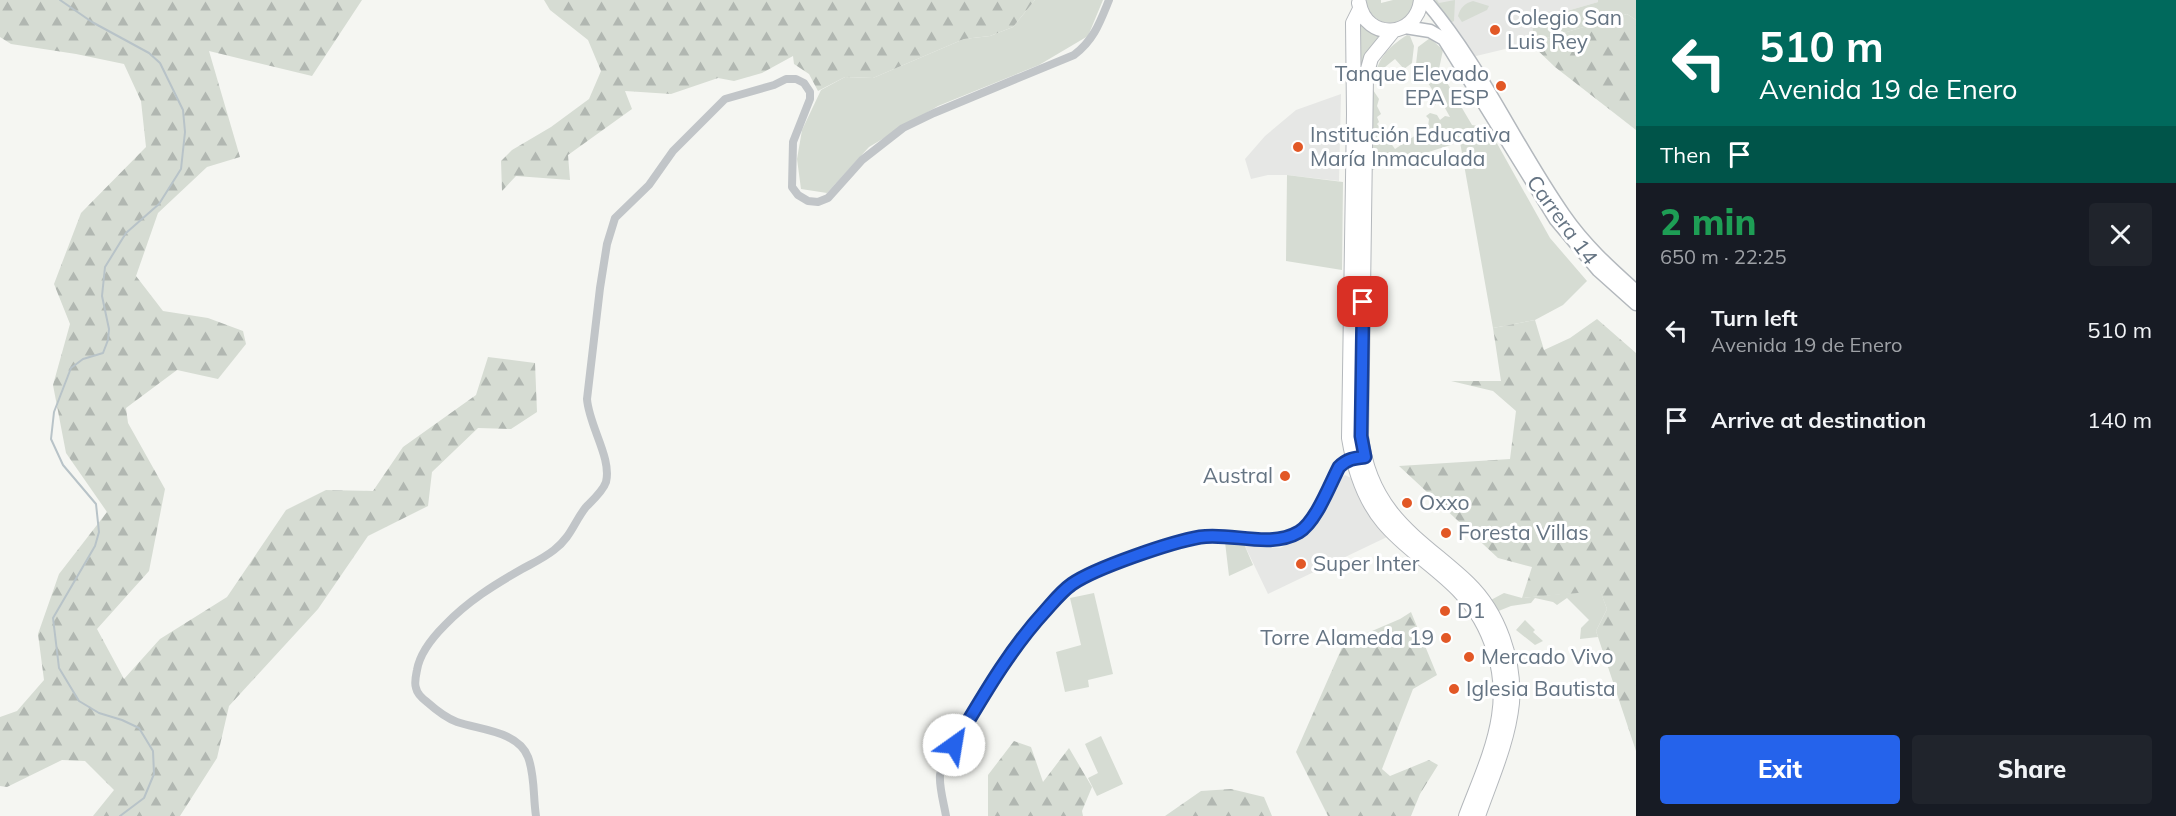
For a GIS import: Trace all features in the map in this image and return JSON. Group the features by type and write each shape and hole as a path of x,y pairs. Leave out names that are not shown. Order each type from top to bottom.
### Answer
{"main road":[{"path":"1423,0 1418,14 1399,29 1371,58 1366,76 1359,481 1375,512 1393,533 1460,593 1482,623 1497,658 1500,699 1496,732 1466,816"},
{"name":"Carrera 14","path":"1423,0 1451,33 1563,214 1605,264 1636,291"},
{"path":"1359,4 1370,24 1381,30 1399,29"},
{"path":"1359,4 1353,23 1354,114 1349,438 1377,491 1401,524 1469,584 1482,599 1497,624 1509,656 1512,700 1510,717 1478,816"},
{"name":"Carrera 14","path":"1399,29 1430,31 1443,39 1556,219 1598,270 1636,304"}],"street":[{"path":"536,816 532,775 524,750 494,731 457,722 439,713 423,699 416,688 416,678 418,663 437,633 484,591 556,549 566,539 605,484 607,472 604,454 592,425 587,399 600,288 607,244 615,218 640,195 673,151 720,102 737,94 774,85 786,79 796,79 804,83 810,92 809,105 793,142 792,187 798,195 808,201 818,202 828,198 862,160 903,128 1074,55 1089,43 1109,0"},
{"path":"946,816 940,776 948,753 1018,642 1066,590 1093,573 1140,555 1201,537 1278,539 1300,531 1310,522 1339,467 1345,461 1359,458"}],"shaded area":[{"name":"Colegio San Luis Rey","path":"1436,0 1598,0 1598,2 1532,21 1534,32 1528,33 1530,43 1472,57"},
{"name":"Institución Educativa María Inmaculada","path":"1341,94 1339,181 1287,175 1268,175 1251,179 1245,159 1265,136 1296,110"},
{"path":"1345,475 1351,478 1365,508 1387,537 1268,594 1244,544 1280,548 1304,536 1313,528 1339,479"}],"green space":[{"path":"0,0 362,0 312,76 209,51 240,157 207,167 158,213 136,276 163,311 208,318 243,331 246,344 218,379 177,370 126,408 128,423 165,489 149,571 97,629 124,679 160,639 227,597 286,510 326,490 373,491 403,447 476,395 488,357 535,363 537,412 511,429 478,428 432,472 428,506 368,536 318,609 229,706 217,758 180,816 93,816 114,790 85,761 62,760 7,787 0,786 0,717 17,711 44,680 38,634 59,574 107,512 66,453 53,385 70,324 54,284 81,213 146,147 141,101 124,64 11,44 0,37"},
{"path":"544,0 1035,0 1013,27 990,36 964,39 873,78 845,77 818,91 809,74 794,64 793,56 762,73 734,81 718,78 671,94 625,91 632,109 568,155 570,180 516,176 502,191 501,161 512,150 551,127 589,99 601,71 588,40 550,10"},
{"path":"1035,0 1103,0 1088,36 1039,65 938,106 869,147 827,193 801,189 797,159 802,130 821,90 845,77 873,78 964,39 990,36 1013,27"},
{"path":"1366,0 1381,0 1381,3 1393,0 1414,0 1411,10 1405,17 1390,23 1382,22 1375,17 1369,10"},
{"path":"1435,0 1439,3 1455,0 1454,21 1450,23"},
{"path":"1598,0 1636,0 1636,20 1627,14 1530,43 1528,33 1533,31 1532,21 1598,2"},
{"path":"1473,1 1489,6 1487,10 1462,22 1458,16 1460,11"},
{"path":"1627,14 1636,20 1636,130 1555,67 1530,43"},
{"path":"1363,23 1382,35 1368,57 1356,432 1360,25"},
{"path":"1407,35 1410,36 1414,46 1412,63 1404,69 1395,59 1380,71 1383,75 1373,82 1384,54"},
{"path":"1430,38 1443,50 1439,69 1472,125 1489,128 1485,133 1494,138 1550,238 1587,281 1563,305 1535,320 1493,328 1460,142 1372,170 1373,90 1379,99 1377,106 1381,114 1377,117 1379,122 1377,124 1395,149 1428,127 1429,119 1426,116 1430,113 1437,115 1440,120 1445,116 1450,117 1441,101 1433,106 1428,100 1435,94 1416,64 1418,47"},
{"path":"1287,175 1343,182 1342,270 1286,261"},
{"path":"1597,319 1636,353 1636,751 1596,631 1607,609 1600,591 1522,598 1532,567 1498,558 1399,466 1510,459 1516,411 1493,391 1451,381 1501,381 1493,328 1535,320 1544,350 1570,338"},
{"path":"1225,542 1244,544 1253,565 1229,576"},
{"path":"1600,590 1607,609 1596,631 1598,637 1580,639 1581,628 1589,620 1567,598 1557,605 1535,598 1531,603 1511,606 1496,612 1489,601 1504,593 1522,598"},
{"path":"1094,593 1113,674 1088,680 1089,687 1065,692 1056,652 1081,645 1070,598"},
{"path":"1411,612 1437,675 1413,689 1382,769 1390,776 1429,760 1438,765 1420,794 1411,816 1328,816 1296,752 1344,643"},
{"path":"1525,620 1543,641 1535,645 1516,630"},
{"path":"1101,736 1123,784 1097,796 1088,778 1098,773 1085,744"},
{"path":"1014,741 1031,747 1043,782 1069,748 1092,787 1082,811 1083,816 988,816 988,775"},
{"path":"1231,789 1264,797 1272,816 1165,816 1201,791"}],"waterway":[{"path":"60,0 92,22 149,53 160,63 183,110 185,132 181,169 159,204 126,233 105,267 102,296 109,329 108,340 103,353 83,359 71,368 54,412 51,439 63,465 96,504 99,532 95,546 53,618 59,668 79,701 99,713 139,728 153,751 154,774 144,798 120,816"}],"place":[{"name":"Colegio San Luis Rey","path":"1495,30"},
{"name":"Tanque Elevado EPA ESP","path":"1501,86"},
{"name":"Institución Educativa María Inmaculada","path":"1298,147"},
{"name":"Austral","path":"1285,476"},
{"name":"Oxxo","path":"1407,503"},
{"name":"Foresta Villas","path":"1446,533"},
{"name":"Super Inter","path":"1301,564"},
{"name":"D1","path":"1445,611"},
{"name":"Torre Alameda 19","path":"1446,638"},
{"name":"Mercado Vivo","path":"1469,657"},
{"name":"Iglesia Bautista","path":"1454,689"}],"route":[{"path":"954,745 1018,642 1072,584 1093,573 1140,555 1201,537 1278,539 1291,536 1310,522 1339,467 1345,461 1365,457 1361,436 1363,302"}]}
